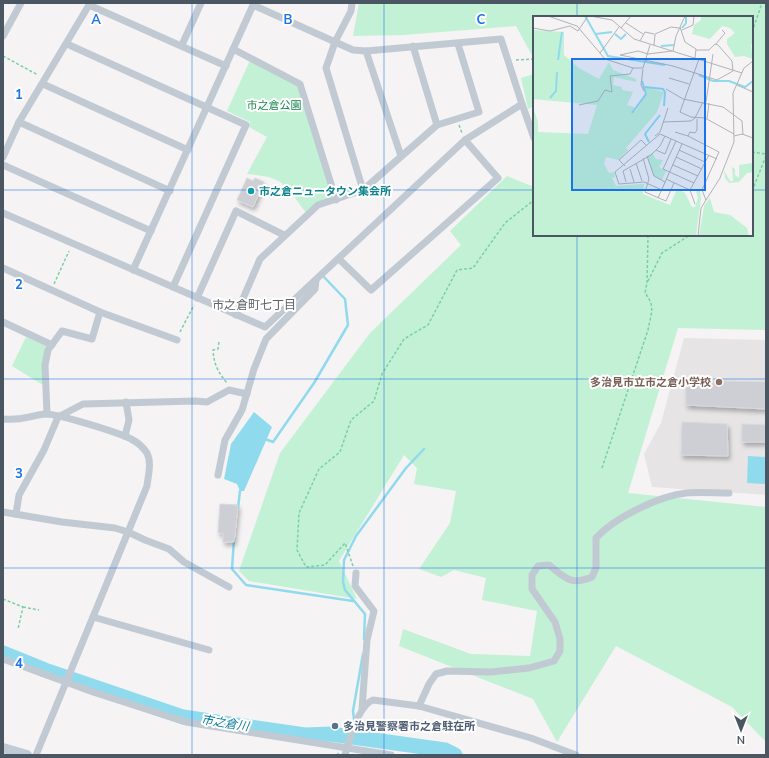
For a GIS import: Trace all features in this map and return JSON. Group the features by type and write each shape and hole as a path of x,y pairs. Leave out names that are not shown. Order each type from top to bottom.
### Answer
{"main road":[{"path":"3,748 27,755"}],"street":[{"path":"3,36 21,3"},
{"path":"182,45 201,3"},
{"path":"352,3 351,11 335,42 326,68 363,190"},
{"path":"3,157 19,122 67,44 89,4 226,66"},
{"path":"133,270 254,4 353,50 366,51 502,39 508,62 533,135"},
{"path":"67,44 246,125 173,287"},
{"path":"236,315 260,259 284,235 318,205 363,190 437,125 479,112 458,44"},
{"path":"413,46 437,125"},
{"path":"233,49 300,84 336,200"},
{"path":"366,51 401,156"},
{"path":"44,81 188,150"},
{"path":"3,213 265,327 465,140 522,104"},
{"path":"19,122 170,191"},
{"path":"339,259 371,290 498,178 465,140"},
{"path":"3,165 151,231"},
{"path":"197,298 236,211 284,235"},
{"path":"3,268 100,312 177,340"},
{"path":"218,475 225,440 242,410 266,339 315,289 316,280"},
{"path":"47,414 44,365 48,350 62,330 92,339 100,312"},
{"path":"3,322 52,345"},
{"path":"16,514 19,495 44,450 58,417 83,404 126,402 207,402 229,390 247,394"},
{"path":"125,436 129,420 126,402"},
{"path":"3,419 24,420 47,414 82,422 125,436 141,446 147,454 150,467 147,486 36,755"},
{"path":"419,706 429,684 436,674 447,671 491,672 530,668 554,661 560,651 560,639 555,622 532,589 532,575 538,566 549,565 568,580 581,582 592,577 596,568 596,538 605,529 622,517 646,506 685,493 729,493"},
{"path":"3,512 62,522 115,528 128,532 169,549 184,562 229,587"},
{"path":"356,573 355,586 374,611 368,640 362,709"},
{"path":"93,617 209,650"},
{"path":"3,659 67,683 186,722 391,755"},
{"path":"344,755 362,709 367,702 373,700 419,706 531,738 576,755"}],"path":[{"path":"753,29 762,3"},
{"path":"3,56 44,81"},
{"path":"508,62 533,59"},
{"path":"456,119 465,140"},
{"path":"753,152 766,155 753,188"},
{"path":"356,573 345,543 325,565 306,567 297,550 298,513 318,469 340,452 351,420 374,401 382,374 404,339 428,325 457,270 473,268 505,223 533,201"},
{"path":"602,468 648,330 652,302 645,293 647,283 648,236"},
{"path":"647,283 662,253 688,236"},
{"path":"51,289 72,244"},
{"path":"177,340 197,298"},
{"path":"219,342 218,349 213,350 214,362 218,373 229,386 229,390"},
{"path":"3,599 23,607 39,610"},
{"path":"18,629 23,607"}],"shaded area":[{"name":"多治見市立市之倉小学校","path":"684,338 766,340 766,495 652,487 644,454 661,423"}],"green space":[{"path":"359,3 766,3 766,330 678,328 628,493 766,507 766,742 732,707 616,646 557,742 533,699 399,646 403,629 471,654 530,656 537,611 482,600 486,578 454,570 441,577 419,569 450,523 456,491 414,484 417,468 404,455 339,561 357,599 249,581 239,571 280,453 370,333 461,245 450,231 507,176 533,187 533,236 753,236 753,16 533,16 533,57 516,26 404,35 353,36"},
{"name":"市之倉公園","path":"251,58 300,84 336,200 318,205 307,214 289,189 277,180 260,175 247,174 267,137 249,127 250,122 227,111"},
{"path":"533,74 533,106 528,109 521,78"},
{"path":"26,337 47,346 43,385 12,366"}],"water":[{"path":"254,412 272,427 244,491 240,491 237,484 224,479 231,444"},
{"path":"748,456 766,457 766,484 747,483"}],"building":[{"name":"市之倉ニュータウン集会所","path":"247,178 253,181 255,178 264,182 253,207 237,200"},
{"path":"686,380 766,382 766,409 686,405"},
{"path":"682,422 727,424 728,456 681,455"},
{"path":"742,424 766,425 766,442 742,442"},
{"path":"220,504 238,505 234,542 223,542 223,533 218,533"}],"waterway":[{"path":"265,439 273,442 314,383 348,325 345,299 324,277"},
{"path":"364,639 365,614 345,590 343,582 344,560 356,536 406,468 424,449"},
{"path":"238,508 240,491"},
{"path":"234,539 232,569 246,585 353,601"},
{"name":"市之倉川","path":"3,653 45,670 183,717 305,735 331,734 445,750 455,755"},
{"path":"354,719 353,711 363,654"},
{"path":"357,724 368,738"}],"place":[{"name":"市之倉ニュータウン集会所","path":"251,191"},
{"name":"多治見市立市之倉小学校","path":"719,382"},
{"name":"多治見警察署市之倉駐在所","path":"335,726"}],"district":[{"name":"市之倉町七丁目","path":"254,305"}]}
